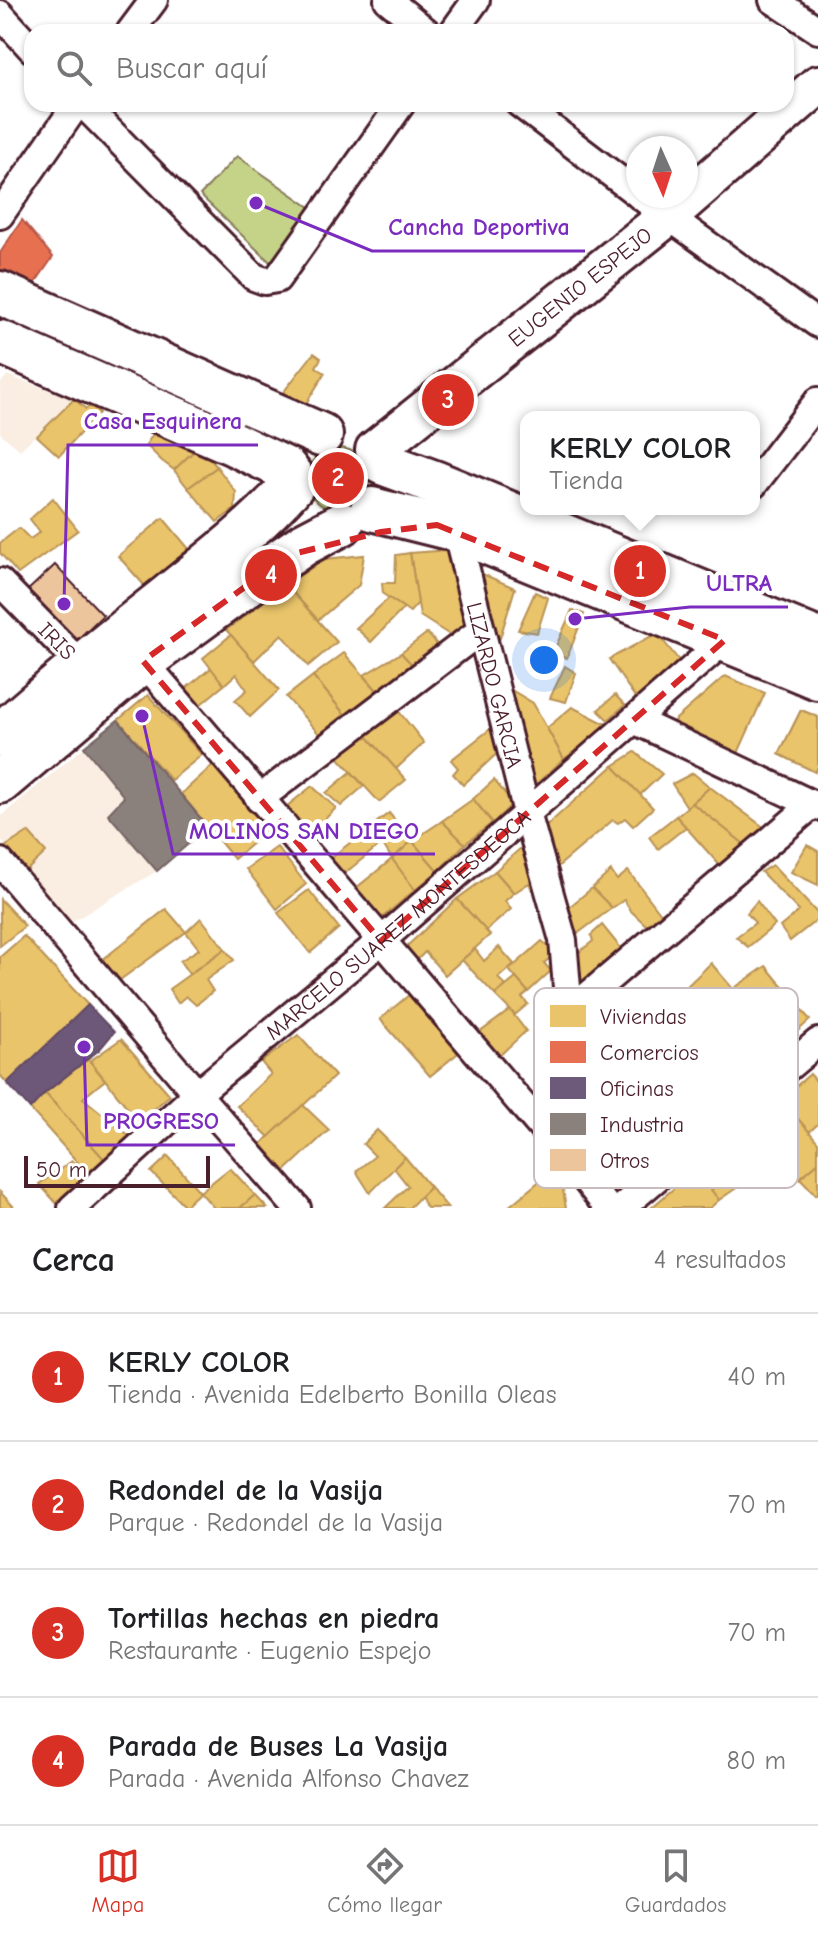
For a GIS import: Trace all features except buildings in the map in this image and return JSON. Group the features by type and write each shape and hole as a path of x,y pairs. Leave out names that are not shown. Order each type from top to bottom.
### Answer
{"main road":[{"path":"0,293 321,435"},
{"path":"0,342 286,469 297,498 316,518 329,523 357,516 447,528 818,678"},
{"path":"0,735 272,509 292,481 294,464 309,442 321,435 344,432 366,441 378,456 384,475 384,487 379,499 357,516 304,544 143,661 0,782"},
{"path":"234,444 259,466 266,482 255,524"},
{"path":"378,456 818,640"},
{"path":"289,555 353,537 447,528"}],"street":[{"path":"136,24 154,0"},
{"path":"388,0 417,24"},
{"path":"459,24 476,0"},
{"path":"773,0 818,30"},
{"path":"0,14 24,40"},
{"name":"EUGENIO ESPEJO","path":"794,102 818,85"},
{"path":"0,215 74,112"},
{"path":"88,112 254,277 265,281 277,279 395,112"},
{"path":"530,112 626,185"},
{"name":"EUGENIO ESPEJO","path":"698,168 779,112"},
{"name":"EUGENIO ESPEJO","path":"378,456 642,208"},
{"path":"656,208 818,324"},
{"path":"760,476 818,401"},
{"name":"LIZARDO GARCIA","path":"447,528 480,631 563,940 567,988"},
{"name":"IRIS","path":"0,582 82,666"},
{"path":"259,799 480,631"},
{"name":"MARCELO SUAREZ MONTESDEOCA","path":"72,1208 197,1094 381,941 725,640"},
{"path":"143,661 534,1119"},
{"path":"598,988 815,806 634,720"},
{"path":"0,862 297,1208"},
{"path":"798,1059 818,1042"},
{"path":"592,1188 608,1208"},
{"path":"621,1208 645,1188"}],"highlighted area":[{"path":"437,525 725,640 381,941 143,661 289,555 381,532"}],"shaded area":[{"path":"7,375 74,399 20,450 0,433 0,384"},
{"path":"84,747 124,797 108,815 157,871 70,923 0,839 0,817"}],"green space":[{"path":"237,156 314,210 272,264 200,195"},
{"path":"338,448 350,450 360,457 367,467 367,491 360,501 350,508 338,510 326,508 316,501 309,491 307,479 309,467 316,457 326,450"}],"place":[{"name":"Cancha Deportiva","path":"256,203"},
{"name":"Tortillas hechas en piedra","path":"448,400"},
{"name":"Redondel de la Vasija","path":"338,478"},
{"name":"KERLY COLOR","path":"640,571"},
{"name":"Parada de Buses La Vasija","path":"271,575"},
{"name":"Casa Esquinera","path":"64,604"},
{"name":"ULTRA","path":"575,619"},
{"name":"MOLINOS SAN DIEGO","path":"142,716"},
{"name":"PROGRESO","path":"84,1047"}]}
